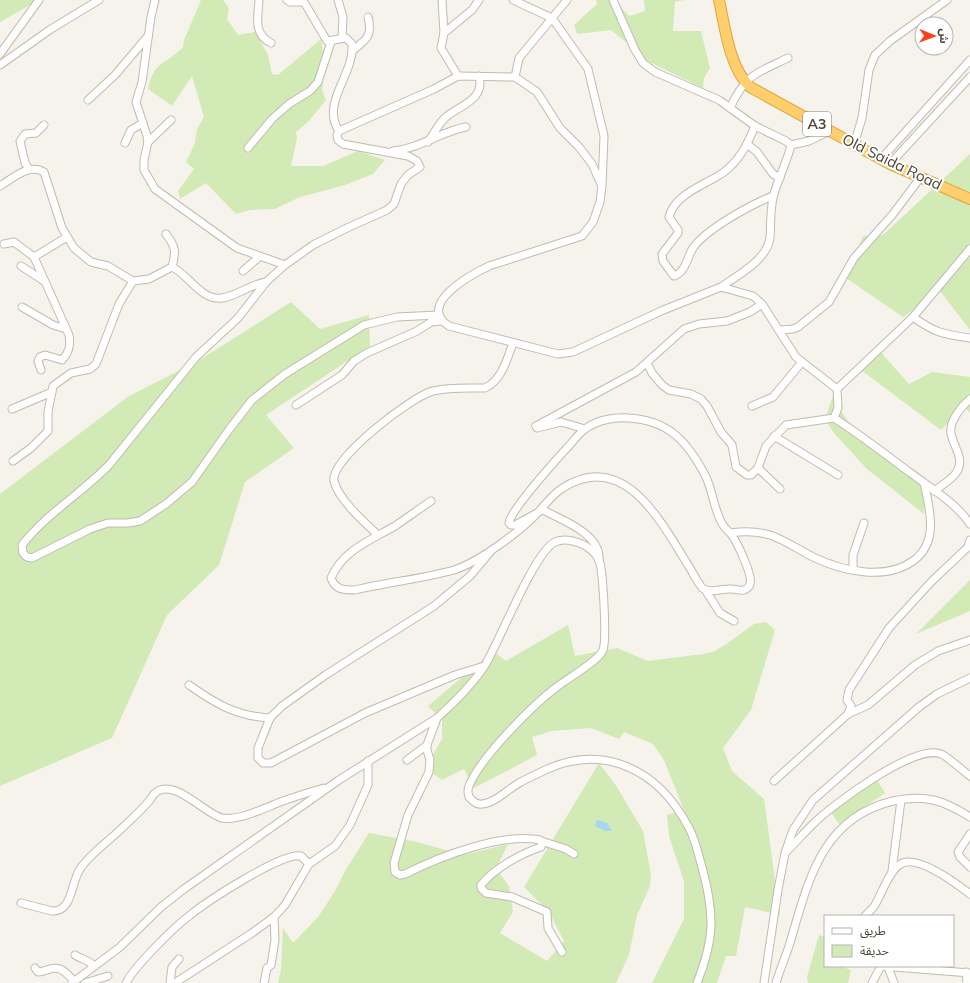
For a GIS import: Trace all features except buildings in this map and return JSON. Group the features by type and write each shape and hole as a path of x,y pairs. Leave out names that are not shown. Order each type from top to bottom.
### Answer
{"highway":[{"name":"Old Saida Road","path":"719,0 735,65 744,82 759,93 890,164 970,199"}],"street":[{"path":"0,54 39,0"},
{"path":"0,64 51,29 99,0"},
{"path":"155,0 148,36 142,82 136,102 148,142 144,160 144,170 155,189 237,248 285,265"},
{"path":"259,0 256,23 262,36 271,43"},
{"path":"286,0 290,2 304,2 327,42 342,38 349,40 352,44 350,64 334,102 332,111 334,124 339,131"},
{"path":"442,0 444,33 441,48 458,76"},
{"path":"444,33 472,10 478,0"},
{"path":"440,318 439,307 443,297 476,272 582,236 590,227 600,202 604,136 588,69 552,18 513,0"},
{"path":"515,77 520,58 567,0"},
{"path":"613,0 636,50 644,63 655,72 719,100 755,126 786,141 791,145"},
{"path":"854,145 862,118 869,70 875,55 886,44 947,0"},
{"path":"340,2 344,17 342,38"},
{"path":"352,51 364,42 370,33 371,26 368,17"},
{"path":"88,100 115,75 148,36"},
{"path":"248,148 272,118 289,104 310,91 318,82 331,42"},
{"path":"730,108 738,90 744,82 766,68 788,58"},
{"path":"881,159 970,60"},
{"path":"602,186 592,164 579,147 560,128 537,92 515,77 458,76 434,89 339,131 337,135 338,140 344,144 413,158 420,164 420,167 408,175 402,184 394,204 387,210 329,236 285,265 266,282 238,318 196,357 109,465 95,479 41,524 22,545 24,556 32,558 90,529 108,523 128,523 140,521 166,504 192,482 231,426 252,400 290,371 364,325 397,317 440,318 449,326 558,354 573,352 661,311 721,287 742,273 758,259 767,248 770,238 773,196 791,145"},
{"path":"428,142 438,125 445,118 453,111 470,103 481,82 479,76"},
{"path":"890,164 970,77"},
{"path":"148,142 171,120"},
{"path":"125,143 130,130 143,123"},
{"path":"29,169 25,163 20,141 24,134 36,133 44,125"},
{"path":"755,126 748,144 742,154 725,171 690,192 672,206 669,217 678,230 678,233 662,254 663,261 674,276 678,274 683,268 693,248 704,237 743,210 773,196"},
{"path":"385,152 411,148 428,142 448,132 466,127"},
{"path":"791,145 809,141 830,131"},
{"path":"748,144 767,163 773,174 780,178"},
{"path":"0,186 29,169 38,168 44,172 60,224 74,248 92,262 108,266 133,281 149,279 172,267 176,253 172,242 166,234"},
{"path":"779,330 798,327 829,302 854,258 893,214 920,178"},
{"path":"34,257 67,237"},
{"path":"4,244 14,242 34,257 66,329 70,343 66,356 62,360 44,355 40,357 38,361 41,370"},
{"path":"837,389 913,317 970,249"},
{"path":"243,271 259,257"},
{"path":"21,266 44,281"},
{"path":"172,267 179,270 192,284 216,298 222,298 266,282"},
{"path":"13,461 34,445 48,430 48,412 52,386 71,373 90,369 96,364 119,304 133,281"},
{"path":"721,287 753,296 762,304 791,350 802,362 837,389 838,408 834,418"},
{"path":"585,429 561,422 537,428 536,426 625,378 647,363 684,329 699,324 727,321 750,312 762,304"},
{"path":"22,307 53,324 66,329"},
{"path":"913,317 929,329 939,334 970,338"},
{"path":"296,405 342,375 354,361 367,353 417,331 440,318"},
{"path":"378,535 340,494 334,480 335,473 339,466 373,430 414,400 432,391 485,388 492,384 501,373 513,343"},
{"path":"752,406 773,397 802,362"},
{"path":"647,363 652,373 668,390 690,394 701,399 707,406 721,432 732,445 736,467 747,475 751,475 758,468 763,450 774,436 786,425 834,418 857,433 924,483 961,512 970,524"},
{"path":"12,409 52,392"},
{"path":"934,491 955,474 959,465 960,457 950,432 955,417 970,399"},
{"path":"540,510 513,526 510,523 512,515 538,480 585,429 608,419 620,418 650,420 663,426 685,444 697,461 706,479 723,527 731,533 751,580 750,586 745,590 729,588 706,591"},
{"path":"774,436 838,475"},
{"path":"758,468 780,489"},
{"path":"431,501 395,526 359,546 340,562 331,578 336,587 343,590 355,590 448,571 468,564 526,524 560,490 576,481 589,477 601,477 617,480 637,493 647,504 720,613 734,621"},
{"path":"731,533 746,531 772,536 815,558 853,570 885,572 897,570 908,565 923,552 931,530 929,504 924,483"},
{"path":"540,510 583,532 593,539 598,546 605,623 603,650 596,659 554,689 530,710 483,763 474,777 468,791 469,797 475,803 482,804 491,801 518,783 543,770 567,761 585,758 605,759 620,764 648,779 675,807 689,828 706,881 712,909 710,948 697,983"},
{"path":"853,570 853,555 864,524"},
{"path":"35,968 38,972 41,972 58,967 64,970 73,982 120,946 161,907 184,889 368,761 437,718 465,691 484,666 530,575 545,551 554,542 563,540 580,543 588,548 599,561"},
{"path":"848,714 851,706 847,700 849,690 889,628 932,581 968,547 970,540"},
{"path":"484,666 455,675 365,713 277,761 267,764 260,760 258,753 270,718 282,706 308,686 434,606 470,576 495,546"},
{"path":"774,781 848,714 868,705 914,665 938,651 970,640"},
{"path":"764,983 785,853 793,830 813,800 919,707 937,694 970,678"},
{"path":"189,685 229,710 240,714 270,718"},
{"path":"437,718 427,744 430,760 429,772 408,815 394,863 395,872 400,875 405,874 434,860 503,840 520,838 542,841 566,849 574,854"},
{"path":"407,760 427,744"},
{"path":"785,853 813,824 860,786 927,752 941,754 970,776"},
{"path":"175,983 274,917 292,894 309,864 335,846 350,825 368,785 368,761"},
{"path":"21,903 52,911 57,911 64,906 69,900 73,881 80,868 140,811 155,793 161,790 172,790 182,794 221,818 251,814 306,793 330,787"},
{"path":"777,982 806,887 815,866 826,847 850,820 863,812 916,797 937,800 970,818"},
{"path":"866,915 874,907 892,871 901,800"},
{"path":"970,834 958,852 960,857 970,867"},
{"path":"542,841 541,847 531,851 491,875 481,884 481,888 486,893 512,897 547,912 548,928 562,952"},
{"path":"126,983 137,968 171,932 188,916 203,906 249,877 290,856 301,856 309,864"},
{"path":"892,871 904,862 925,866 940,873 970,894"},
{"path":"264,983 267,968 271,965 275,940 274,917"},
{"path":"75,955 79,958 85,959 94,966"},
{"path":"170,983 172,967 179,959"},
{"path":"872,983 880,967"},
{"path":"894,983 888,967 968,972 967,983"},
{"path":"85,983 108,976"}],"green space":[{"path":"0,0 39,0 0,22"},
{"path":"201,0 223,0 229,8 227,19 238,35 255,32 268,55 272,74 278,75 321,39 325,64 322,90 326,100 309,121 296,132 297,138 291,166 323,166 358,151 385,160 373,174 345,185 300,197 275,209 250,210 236,214 206,183 180,199 178,191 194,169 186,162 195,143 197,129 204,117 192,76 172,106 148,89 153,73 157,68 183,47 184,40"},
{"path":"596,0 614,0 629,16 645,11 644,0 684,0 675,2 673,31 701,31 710,68 704,78 703,88 639,57 627,43 611,30 577,34 574,25 597,4"},
{"path":"970,154 970,330 940,291 903,317 846,278 863,236 883,235"},
{"path":"291,302 320,329 369,315 370,346 266,415 294,448 245,482 219,565 167,615 112,738 0,786 0,494 129,396 198,361"},
{"path":"876,347 909,384 932,372 970,377 970,413 964,406 941,430 861,370 833,398 847,420 924,489 924,514 867,469 834,433 825,419 834,393 858,369"},
{"path":"970,580 970,611 916,634"},
{"path":"766,622 775,630 751,710 723,748 732,771 764,799 780,915 745,907 736,956 726,956 717,983 652,983 684,919 684,881 669,836 667,815 684,810 664,760 653,744 624,732 619,739 591,728 552,731 532,737 537,755 474,788 464,769 442,780 425,768 442,739 442,720 428,706 493,651 506,661 568,625 575,656 617,648 648,661 713,652 754,624"},
{"path":"599,763 617,787 643,831 651,875 650,886 637,915 629,955 616,983 278,983 281,969 283,928 293,943 318,917 369,833 417,842 463,855 508,844 496,869 509,886 513,912 500,933 547,961 564,941 549,912 524,887"},
{"path":"877,780 885,793 839,824 830,811"},
{"path":"819,935 824,937 824,967 843,967 851,970 848,983 808,983 807,977"}],"water":[{"path":"597,820 607,823 612,831 605,831 595,826"}]}
